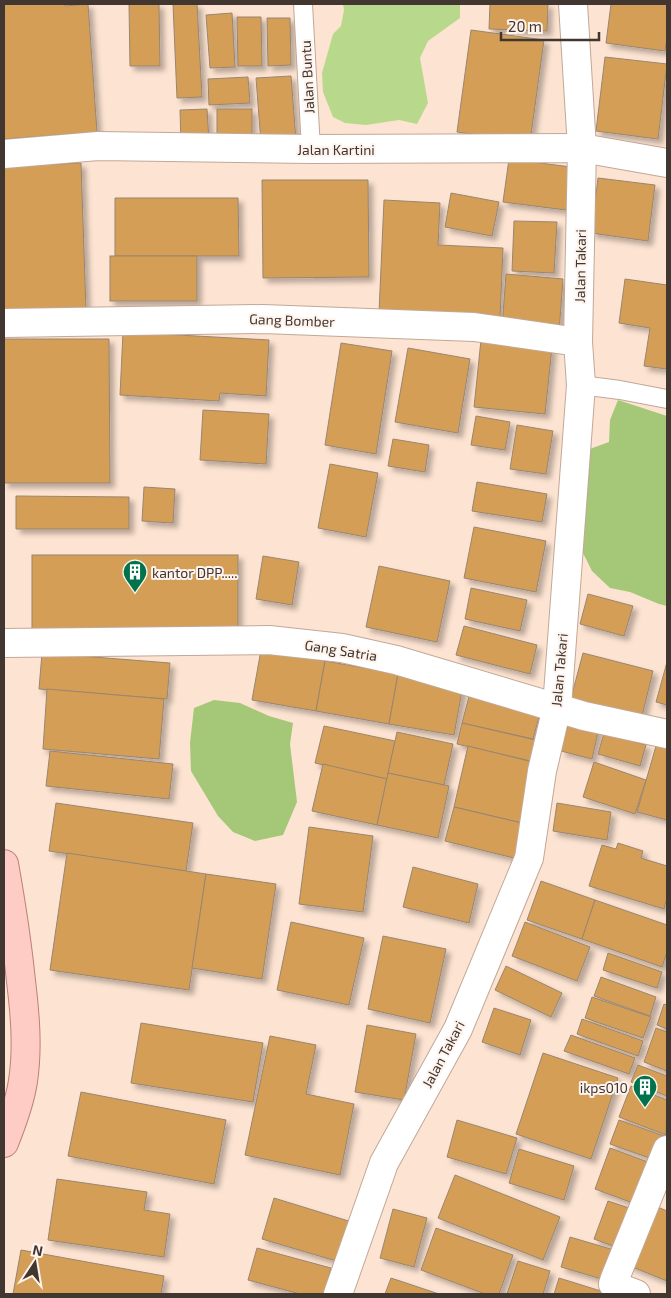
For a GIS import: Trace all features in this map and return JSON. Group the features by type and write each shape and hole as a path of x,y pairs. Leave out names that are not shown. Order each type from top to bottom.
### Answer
{"main road":[{"path":"4,864 15,930 25,1013 26,1059 23,1083 17,1106 4,1143"}],"street":[{"name":"Jalan Takari","path":"338,1294 384,1163 458,1029 529,858 542,771 557,707 581,385 578,342 582,148 573,4"},
{"name":"Jalan Kartini","path":"4,154 98,146 311,149 582,148 667,163"},
{"name":"Gang Bomber","path":"4,323 263,319 474,327 578,342"},
{"name":"Gang Satria","path":"4,643 269,640 342,648 396,660 584,716 667,734"},
{"path":"633,1294 615,1286 613,1284 614,1278 667,1150"}],"lane":[{"name":"Jalan Buntu","path":"303,4 311,149"},
{"path":"581,385 620,390 667,400"}],"green space":[{"path":"343,4 460,4 460,18 428,41 420,58 428,103 417,124 399,120 366,125 345,123 333,117 323,92 322,73 333,34 341,26 344,10"},
{"path":"618,400 667,416 667,606 630,592 610,588 592,571 581,549 587,450 609,442 610,420"},
{"path":"214,700 240,703 269,716 293,723 290,744 297,802 283,835 255,841 233,832 218,816 191,771 190,743 194,708"}],"building":[{"path":"4,4 65,4 65,6 88,4 97,132 4,139"},
{"path":"129,4 159,4 160,66 130,66"},
{"path":"173,4 197,4 202,97 177,98"},
{"path":"490,4 548,4 547,31 489,29"},
{"path":"611,4 667,4 665,51 606,43"},
{"path":"232,13 235,67 210,68 206,15"},
{"path":"237,17 261,17 262,66 238,66"},
{"path":"267,18 290,18 291,65 268,66"},
{"path":"471,30 544,40 530,142 457,132"},
{"path":"605,57 667,64 658,139 596,131"},
{"path":"291,76 296,141 261,143 256,78"},
{"path":"248,77 250,103 209,105 208,79"},
{"path":"207,109 209,141 181,142 180,110"},
{"path":"217,109 252,109 252,140 217,140"},
{"path":"509,159 571,167 566,210 503,202"},
{"path":"81,163 86,311 4,314 4,166"},
{"path":"598,178 655,185 648,241 591,233"},
{"path":"262,180 368,180 369,277 263,278"},
{"path":"451,193 499,202 492,236 445,227"},
{"path":"115,198 238,198 239,256 115,256"},
{"path":"384,200 440,203 438,245 503,248 500,318 379,313"},
{"path":"514,221 557,222 554,273 512,271"},
{"path":"110,256 197,256 197,301 110,301"},
{"path":"506,274 563,279 559,332 502,328"},
{"path":"625,279 667,285 667,369 644,366 650,328 619,323"},
{"path":"123,332 269,340 266,396 220,393 219,401 120,395"},
{"path":"4,339 109,339 110,483 4,483"},
{"path":"481,340 552,347 545,414 474,407"},
{"path":"341,343 392,351 376,454 325,445"},
{"path":"408,348 470,359 458,433 395,422"},
{"path":"203,410 269,414 266,464 200,460"},
{"path":"476,416 510,422 505,450 471,445"},
{"path":"517,425 553,431 546,474 510,469"},
{"path":"393,439 429,445 425,472 388,466"},
{"path":"330,464 378,473 366,537 318,528"},
{"path":"477,482 547,494 542,522 472,511"},
{"path":"144,487 175,489 173,523 142,521"},
{"path":"16,496 129,497 129,529 16,529"},
{"path":"474,527 546,541 536,592 464,578"},
{"name":"kantor DPP.....","path":"32,555 238,555 238,631 32,631"},
{"path":"263,556 299,562 292,605 256,599"},
{"path":"379,566 450,581 437,642 366,627"},
{"path":"471,588 527,600 520,631 465,619"},
{"path":"588,594 633,606 624,636 580,624"},
{"path":"464,626 537,645 530,674 456,655"},
{"path":"261,650 325,661 316,711 252,700"},
{"path":"42,653 170,663 167,699 39,689"},
{"path":"583,653 653,671 642,716 571,698"},
{"path":"325,661 398,674 389,724 316,711"},
{"path":"667,662 667,705 656,702"},
{"path":"398,674 463,685 454,735 389,724"},
{"path":"47,689 164,699 159,759 43,749"},
{"path":"471,689 542,706 533,739 462,723"},
{"path":"569,721 599,728 592,759 561,751"},
{"path":"462,723 540,741 535,762 457,744"},
{"path":"324,726 395,741 387,779 315,763"},
{"path":"397,732 453,744 444,785 388,773"},
{"path":"604,733 646,745 640,766 598,754"},
{"path":"658,739 667,741 667,820 637,812"},
{"path":"468,746 537,763 522,823 454,807"},
{"path":"50,751 173,764 169,799 46,786"},
{"path":"594,762 646,780 635,814 583,797"},
{"path":"323,764 387,779 377,825 312,811"},
{"path":"388,773 449,786 438,838 377,825"},
{"path":"56,803 193,823 186,871 49,851"},
{"path":"557,803 611,812 607,840 553,831"},
{"path":"454,807 526,824 518,859 445,841"},
{"path":"309,827 373,836 363,912 299,904"},
{"path":"618,843 643,851 641,858 667,866 667,897 664,909 589,886 602,845 616,849"},
{"path":"67,853 206,874 189,990 50,970"},
{"path":"413,867 478,884 469,923 403,907"},
{"path":"206,874 276,884 262,979 192,968"},
{"path":"541,881 595,900 582,939 527,920"},
{"path":"595,900 667,925 667,952 662,967 582,939"},
{"path":"291,922 364,938 349,1005 277,990"},
{"path":"525,922 590,947 577,981 512,956"},
{"path":"383,936 446,949 430,1023 368,1009"},
{"path":"608,953 662,972 657,988 603,970"},
{"path":"506,966 562,993 551,1017 495,990"},
{"path":"601,977 656,997 650,1016 594,996"},
{"path":"592,997 651,1017 643,1038 585,1018"},
{"path":"664,1004 667,1005 667,1029 657,1025"},
{"path":"494,1008 531,1020 520,1055 482,1042"},
{"path":"582,1019 643,1041 638,1056 577,1034"},
{"path":"141,1023 263,1043 253,1102 131,1083"},
{"path":"367,1025 416,1034 404,1100 355,1092"},
{"path":"656,1028 667,1032 667,1071 644,1062"},
{"path":"571,1035 635,1058 629,1074 564,1051"},
{"path":"270,1036 316,1045 306,1094 354,1104 340,1175 245,1155"},
{"path":"543,1053 618,1078 591,1159 516,1134"},
{"path":"638,1065 667,1076 667,1096 631,1082"},
{"name":"ikps010","path":"631,1086 667,1100 666,1135 619,1117"},
{"path":"81,1092 226,1120 214,1184 68,1156"},
{"path":"457,1120 517,1138 506,1174 447,1157"},
{"path":"619,1120 667,1137 658,1161 610,1144"},
{"path":"610,1148 656,1165 641,1206 595,1189"},
{"path":"519,1149 574,1166 564,1200 509,1183"},
{"path":"455,1175 560,1217 543,1260 438,1218"},
{"path":"57,1179 147,1192 144,1210 170,1214 164,1257 48,1240"},
{"path":"274,1198 355,1223 343,1263 262,1239"},
{"path":"608,1201 635,1210 621,1249 594,1239"},
{"path":"650,1204 667,1211 667,1281 625,1264"},
{"path":"393,1209 427,1218 414,1267 380,1258"},
{"path":"436,1228 513,1255 499,1294 485,1294 421,1270"},
{"path":"570,1237 614,1250 605,1280 561,1267"},
{"path":"257,1248 331,1268 324,1294 300,1294 248,1280"},
{"path":"21,1250 164,1276 161,1294 13,1294"},
{"path":"518,1261 550,1271 543,1294 507,1294"},
{"path":"391,1278 439,1294 385,1294"},
{"path":"559,1278 604,1292 603,1294 554,1294"}],"place":[{"name":"kantor DPP.....","path":"135,593"},
{"name":"ikps010","path":"645,1108"}]}
